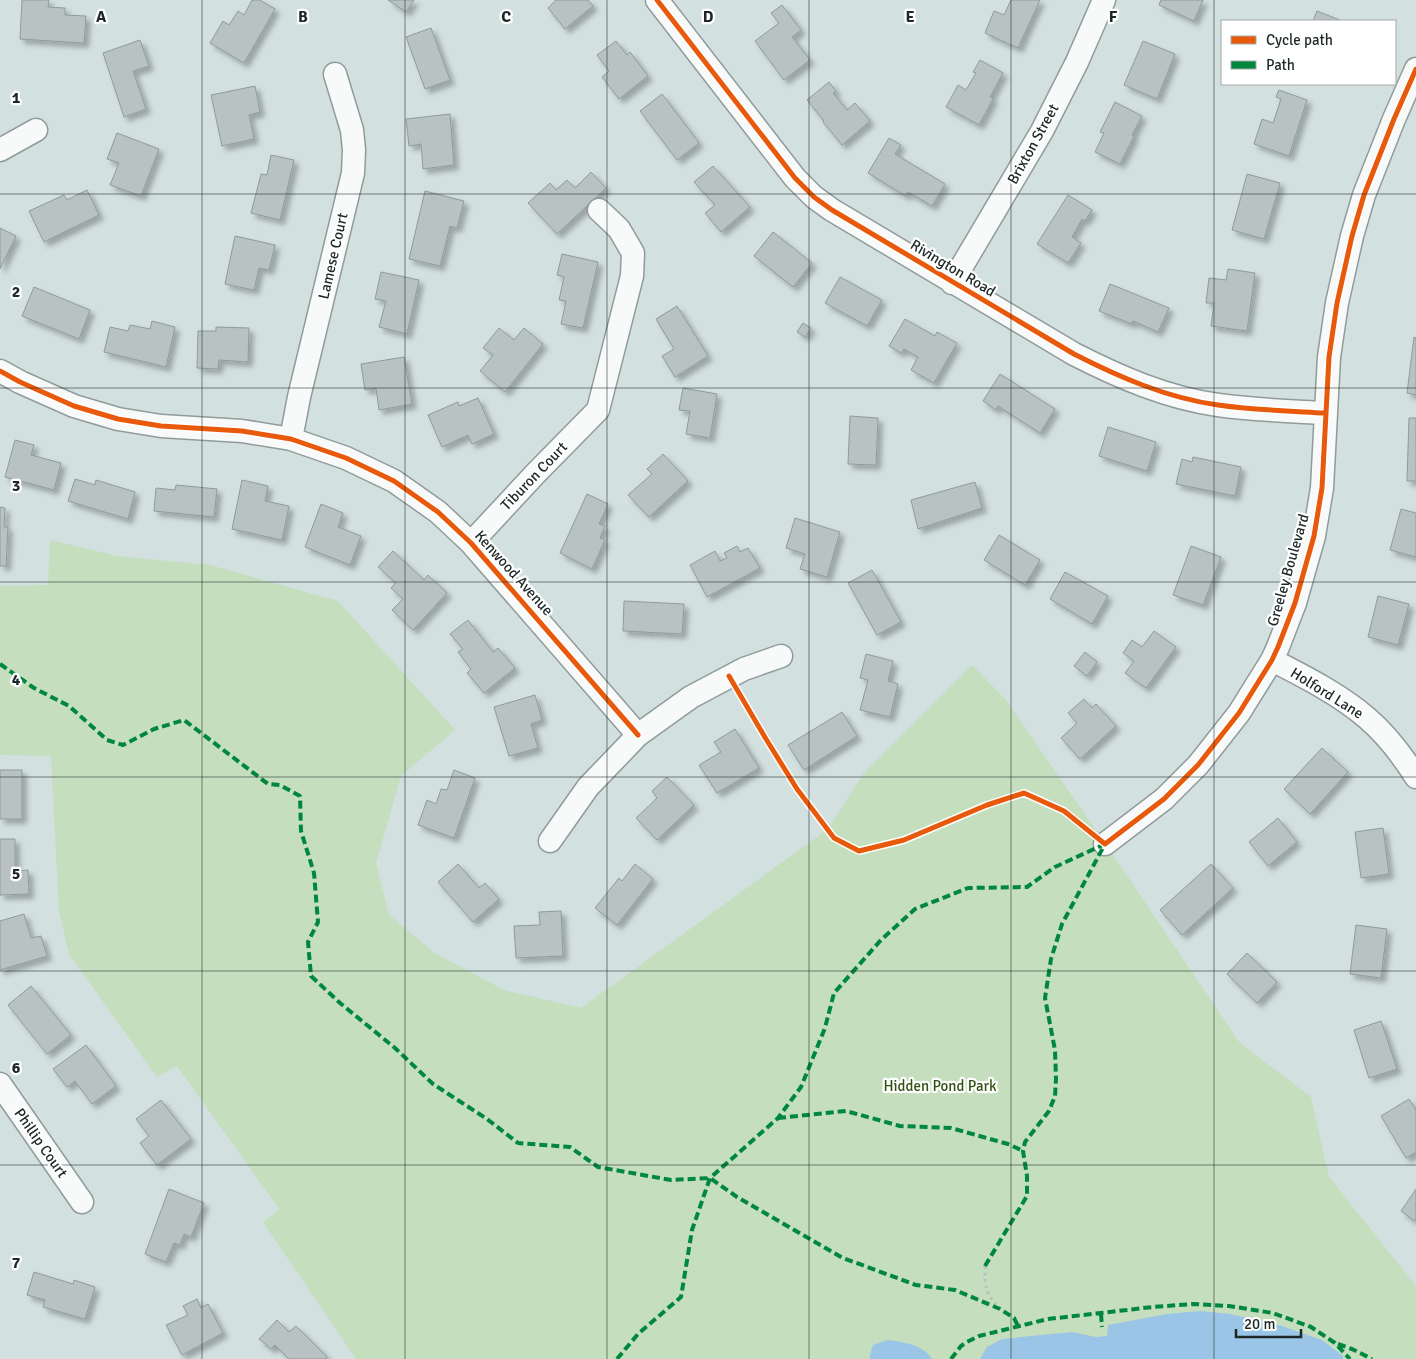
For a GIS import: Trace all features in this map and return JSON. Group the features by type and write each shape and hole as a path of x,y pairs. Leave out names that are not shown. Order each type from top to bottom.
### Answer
{"street":[{"name":"Rivington Road","path":"657,0 795,178 814,197 832,210 952,283 1074,354 1112,373 1147,387 1217,405 1325,413"},
{"name":"Brixton Street","path":"952,283 1042,131 1077,62 1104,0"},
{"name":"Greeley Boulevard","path":"1105,844 1164,799 1198,765 1239,713 1272,660 1295,603 1314,536 1322,488 1329,357 1337,303 1352,236 1364,195 1416,69"},
{"name":"Lamese Court","path":"291,439 353,173 354,150 352,130 335,74"},
{"path":"0,150 36,130"},
{"name":"Tiburon Court","path":"471,542 598,410 632,276 633,253 619,229 599,210"},
{"name":"Kenwood Avenue","path":"0,371 74,406 118,419 162,426 242,432 291,439 346,458 394,481 438,512 471,542 638,735"},
{"path":"550,841 588,787 638,735 691,697 744,669 781,656"},
{"name":"Holford Lane","path":"1272,660 1326,689 1367,717 1398,750 1416,777"},
{"name":"Phillip Court","path":"0,1084 82,1202"}],"path":[{"path":"985,1266 984,1281 991,1300 1000,1309"}],"green space":[{"name":"Hidden Pond Park","path":"50,540 117,556 210,565 338,601 455,730 401,776 376,863 389,915 436,954 504,990 581,1008 828,829 863,774 972,665 1006,700 1239,1042 1311,1097 1329,1177 1416,1286 1416,1359 356,1359 263,1222 280,1210 177,1066 157,1077 69,954 59,911 51,756 0,755 0,586 48,585"}],"water":[{"path":"1200,1311 1230,1314 1282,1326 1322,1340 1343,1356 1343,1359 980,1359 987,1347 1002,1339 1072,1332 1096,1337 1107,1336 1108,1325 1167,1314"},
{"path":"888,1340 919,1347 932,1359 870,1359 873,1345"}],"building":[{"path":"22,0 49,0 48,7 65,8 65,15 86,16 84,43 20,39"},
{"path":"252,0 260,0 275,9 244,63 210,43 223,21 229,25 238,11 244,15"},
{"path":"388,0 414,0 406,12"},
{"path":"556,0 588,0 593,6 565,29 548,8"},
{"path":"1011,0 1040,0 1018,48 985,33 994,11 1004,15"},
{"path":"1161,0 1203,0 1194,21 1159,5"},
{"path":"782,5 801,30 792,37 810,60 784,80 755,41 779,23 771,13"},
{"path":"1317,11 1340,20 1313,20"},
{"path":"431,28 450,80 425,89 406,37"},
{"path":"140,40 149,66 133,71 146,109 124,117 103,53"},
{"path":"616,41 627,55 630,52 648,76 619,99 602,77 609,71 597,55"},
{"path":"1143,41 1175,54 1157,99 1124,85"},
{"path":"980,60 1003,73 990,97 993,99 979,125 946,107 958,85 966,90 976,73 973,72"},
{"path":"829,82 836,91 833,93 847,110 855,103 870,121 842,145 807,100"},
{"path":"255,86 260,112 249,115 254,139 222,146 211,95"},
{"path":"1279,90 1307,100 1289,156 1254,144 1262,119 1273,123 1281,99 1276,97"},
{"path":"662,94 699,143 677,160 640,111"},
{"path":"1115,102 1142,116 1120,164 1095,152 1104,133 1100,132"},
{"path":"450,114 454,165 423,169 421,144 409,146 406,119"},
{"path":"117,133 159,149 141,196 110,185 119,163 107,159"},
{"path":"889,138 901,145 895,154 945,184 932,206 908,192 906,196 868,173"},
{"path":"271,155 294,160 280,220 251,213 261,174 267,175"},
{"path":"713,166 750,207 721,232 705,213 715,205 694,182"},
{"path":"591,172 606,188 557,234 528,203 550,183 556,190 567,180 575,188"},
{"path":"1247,174 1280,183 1264,239 1232,230"},
{"path":"87,190 99,215 44,242 29,211 64,195 67,200"},
{"path":"425,191 464,201 457,228 450,226 440,266 409,259"},
{"path":"1068,195 1092,210 1085,221 1082,219 1072,237 1081,243 1068,263 1037,244"},
{"path":"0,228 16,236 0,269"},
{"path":"773,232 812,263 793,287 754,256"},
{"path":"235,236 275,245 269,270 259,268 254,290 225,284"},
{"path":"562,254 598,262 583,328 561,324 566,301 559,300 564,277 557,275"},
{"path":"1228,269 1255,273 1247,331 1211,326 1214,303 1206,303 1209,278 1226,280"},
{"path":"381,272 419,280 407,334 379,327 386,301 375,299"},
{"path":"840,277 882,300 867,326 825,303"},
{"path":"1110,284 1169,308 1158,332 1133,321 1132,324 1099,311"},
{"path":"34,287 90,310 79,339 22,316"},
{"path":"677,306 708,356 675,377 662,356 674,349 656,319"},
{"path":"905,319 935,336 937,332 957,343 934,383 911,370 918,357 904,349 901,353 889,346"},
{"path":"152,321 175,327 166,367 104,352 110,327 128,331 130,325 150,329"},
{"path":"803,323 811,328 805,337 797,332"},
{"path":"216,327 249,328 248,362 219,360 218,369 197,368 198,331 216,331"},
{"path":"499,328 514,340 524,328 543,344 505,392 480,371 493,355 483,348"},
{"path":"1414,337 1416,338 1416,395 1407,393"},
{"path":"404,357 412,404 379,410 376,388 365,390 361,364"},
{"path":"1000,374 1055,409 1040,433 998,406 996,410 983,401"},
{"path":"683,388 717,394 710,438 686,434 690,411 679,410"},
{"path":"478,398 494,434 472,444 468,435 442,447 428,415 458,402 459,406"},
{"path":"850,416 878,418 876,465 848,464"},
{"path":"1409,418 1416,418 1416,481 1407,481"},
{"path":"1108,427 1156,442 1147,471 1099,456"},
{"path":"15,440 34,445 31,455 61,463 54,490 5,477"},
{"path":"663,454 688,481 649,517 628,495 652,474 647,469"},
{"path":"1193,457 1241,467 1235,496 1176,484 1182,459 1192,462"},
{"path":"75,479 95,485 96,480 135,492 128,519 68,501"},
{"path":"242,480 268,486 265,501 289,506 282,540 232,529"},
{"path":"975,482 982,508 918,529 911,500"},
{"path":"176,485 217,489 214,517 154,511 156,488 175,490"},
{"path":"587,494 608,504 599,524 605,526 600,538 605,540 592,569 560,553"},
{"path":"321,504 343,513 338,527 361,536 350,565 305,547"},
{"path":"0,507 5,508 4,527 8,527 6,566 0,566"},
{"path":"1401,509 1416,513 1416,557 1390,550"},
{"path":"795,518 840,532 827,577 800,569 805,554 786,548"},
{"path":"999,535 1040,560 1025,585 984,560"},
{"path":"737,546 740,552 748,548 760,568 707,597 690,565 715,551 720,561 727,558 724,553"},
{"path":"1191,546 1221,557 1203,605 1173,595"},
{"path":"393,551 424,580 428,575 447,593 413,630 392,610 403,599 391,588 396,583 378,567"},
{"path":"872,570 901,622 877,635 848,583"},
{"path":"1065,572 1108,596 1092,624 1050,599"},
{"path":"1378,596 1409,604 1398,645 1368,637"},
{"path":"624,601 684,604 682,634 623,631"},
{"path":"468,620 493,652 498,648 515,668 484,693 467,673 471,669 458,652 463,649 450,634"},
{"path":"1154,631 1176,647 1146,688 1125,673 1134,661 1123,653 1132,640 1142,647"},
{"path":"1085,652 1097,662 1087,676 1074,666"},
{"path":"866,654 893,661 888,681 898,684 890,717 860,710 868,680 860,678"},
{"path":"535,695 542,720 531,724 538,748 509,756 494,707"},
{"path":"1084,699 1092,708 1096,704 1116,726 1080,759 1061,738 1077,723 1068,713"},
{"path":"842,712 857,736 804,770 788,745"},
{"path":"735,729 759,768 717,793 699,765 721,752 714,742"},
{"path":"1322,748 1348,772 1310,814 1284,789"},
{"path":"0,770 22,770 22,819 0,819"},
{"path":"454,770 475,778 454,838 418,825 427,800 436,804 441,789 447,790"},
{"path":"667,777 694,805 657,840 636,818 657,798 652,791"},
{"path":"1278,818 1297,842 1268,866 1249,842"},
{"path":"1383,828 1389,874 1361,878 1355,832"},
{"path":"0,839 15,839 15,871 28,870 29,894 0,895"},
{"path":"458,864 479,888 485,883 499,899 473,922 438,882"},
{"path":"635,864 653,879 617,925 595,908 619,878 622,881"},
{"path":"1211,864 1233,888 1182,935 1160,910"},
{"path":"561,911 563,956 516,958 514,926 540,925 539,912"},
{"path":"24,914 31,938 41,936 47,956 0,970 0,921"},
{"path":"1356,925 1387,929 1381,978 1350,974"},
{"path":"1247,953 1277,982 1257,1003 1227,974"},
{"path":"31,986 71,1035 47,1054 8,1005"},
{"path":"1381,1021 1397,1069 1369,1078 1354,1030"},
{"path":"86,1045 116,1086 92,1104 75,1081 67,1087 53,1069"},
{"path":"1409,1099 1416,1110 1416,1152 1406,1158 1381,1116"},
{"path":"161,1100 191,1139 157,1165 140,1143 149,1136 136,1119"},
{"path":"169,1189 204,1203 191,1237 184,1234 180,1245 174,1243 166,1262 145,1254"},
{"path":"1416,1189 1416,1219 1415,1221 1401,1211"},
{"path":"34,1272 73,1284 74,1280 95,1287 85,1319 43,1307 45,1300 27,1295"},
{"path":"197,1299 201,1308 208,1304 223,1333 182,1355 166,1325 188,1315 183,1306"},
{"path":"277,1320 289,1332 296,1326 327,1357 325,1359 289,1359 275,1345 271,1349 259,1339"}],"marked path":[{"path":"0,664 34,688 69,706 107,740 123,745 154,729 184,720 268,784 280,785 300,796 301,831 314,873 318,922 308,942 311,976 340,1003 395,1048 433,1084 487,1119 518,1143 570,1147 598,1167 671,1180 710,1178 737,1197 843,1258 916,1285 955,1290 1000,1309 1014,1318 1018,1326"},
{"path":"985,1266 1027,1196 1027,1176 1023,1151 1025,1142 1049,1111 1055,1096 1055,1050 1045,998 1051,959 1062,924 1105,844"},
{"path":"617,1359 638,1334 681,1297 692,1230 710,1178 778,1118 801,1087 825,1028 834,993 881,940 915,909 968,888 1027,887 1055,867 1105,844"},
{"path":"778,1118 846,1111 900,1126 951,1128 1008,1144 1023,1151"},
{"path":"951,1359 961,1346 979,1336 1048,1319 1193,1304 1229,1306 1273,1313 1311,1327 1335,1343 1350,1359"},
{"path":"1101,1314 1102,1327"},
{"path":"1338,1344 1372,1359"}],"cycle path":[{"path":"657,0 795,178 814,197 832,210 1074,354 1144,386 1199,402 1218,405 1325,413"},
{"path":"729,676 797,789 834,838 859,851 904,840 987,805 1024,793 1064,811 1105,844 1164,799 1198,765 1239,713 1272,660 1295,603 1314,536 1322,488 1329,357 1337,303 1352,236 1364,195 1416,69"},
{"path":"0,371 74,406 118,419 161,426 242,431 291,439 346,458 394,481 438,512 471,543 638,735"}]}
